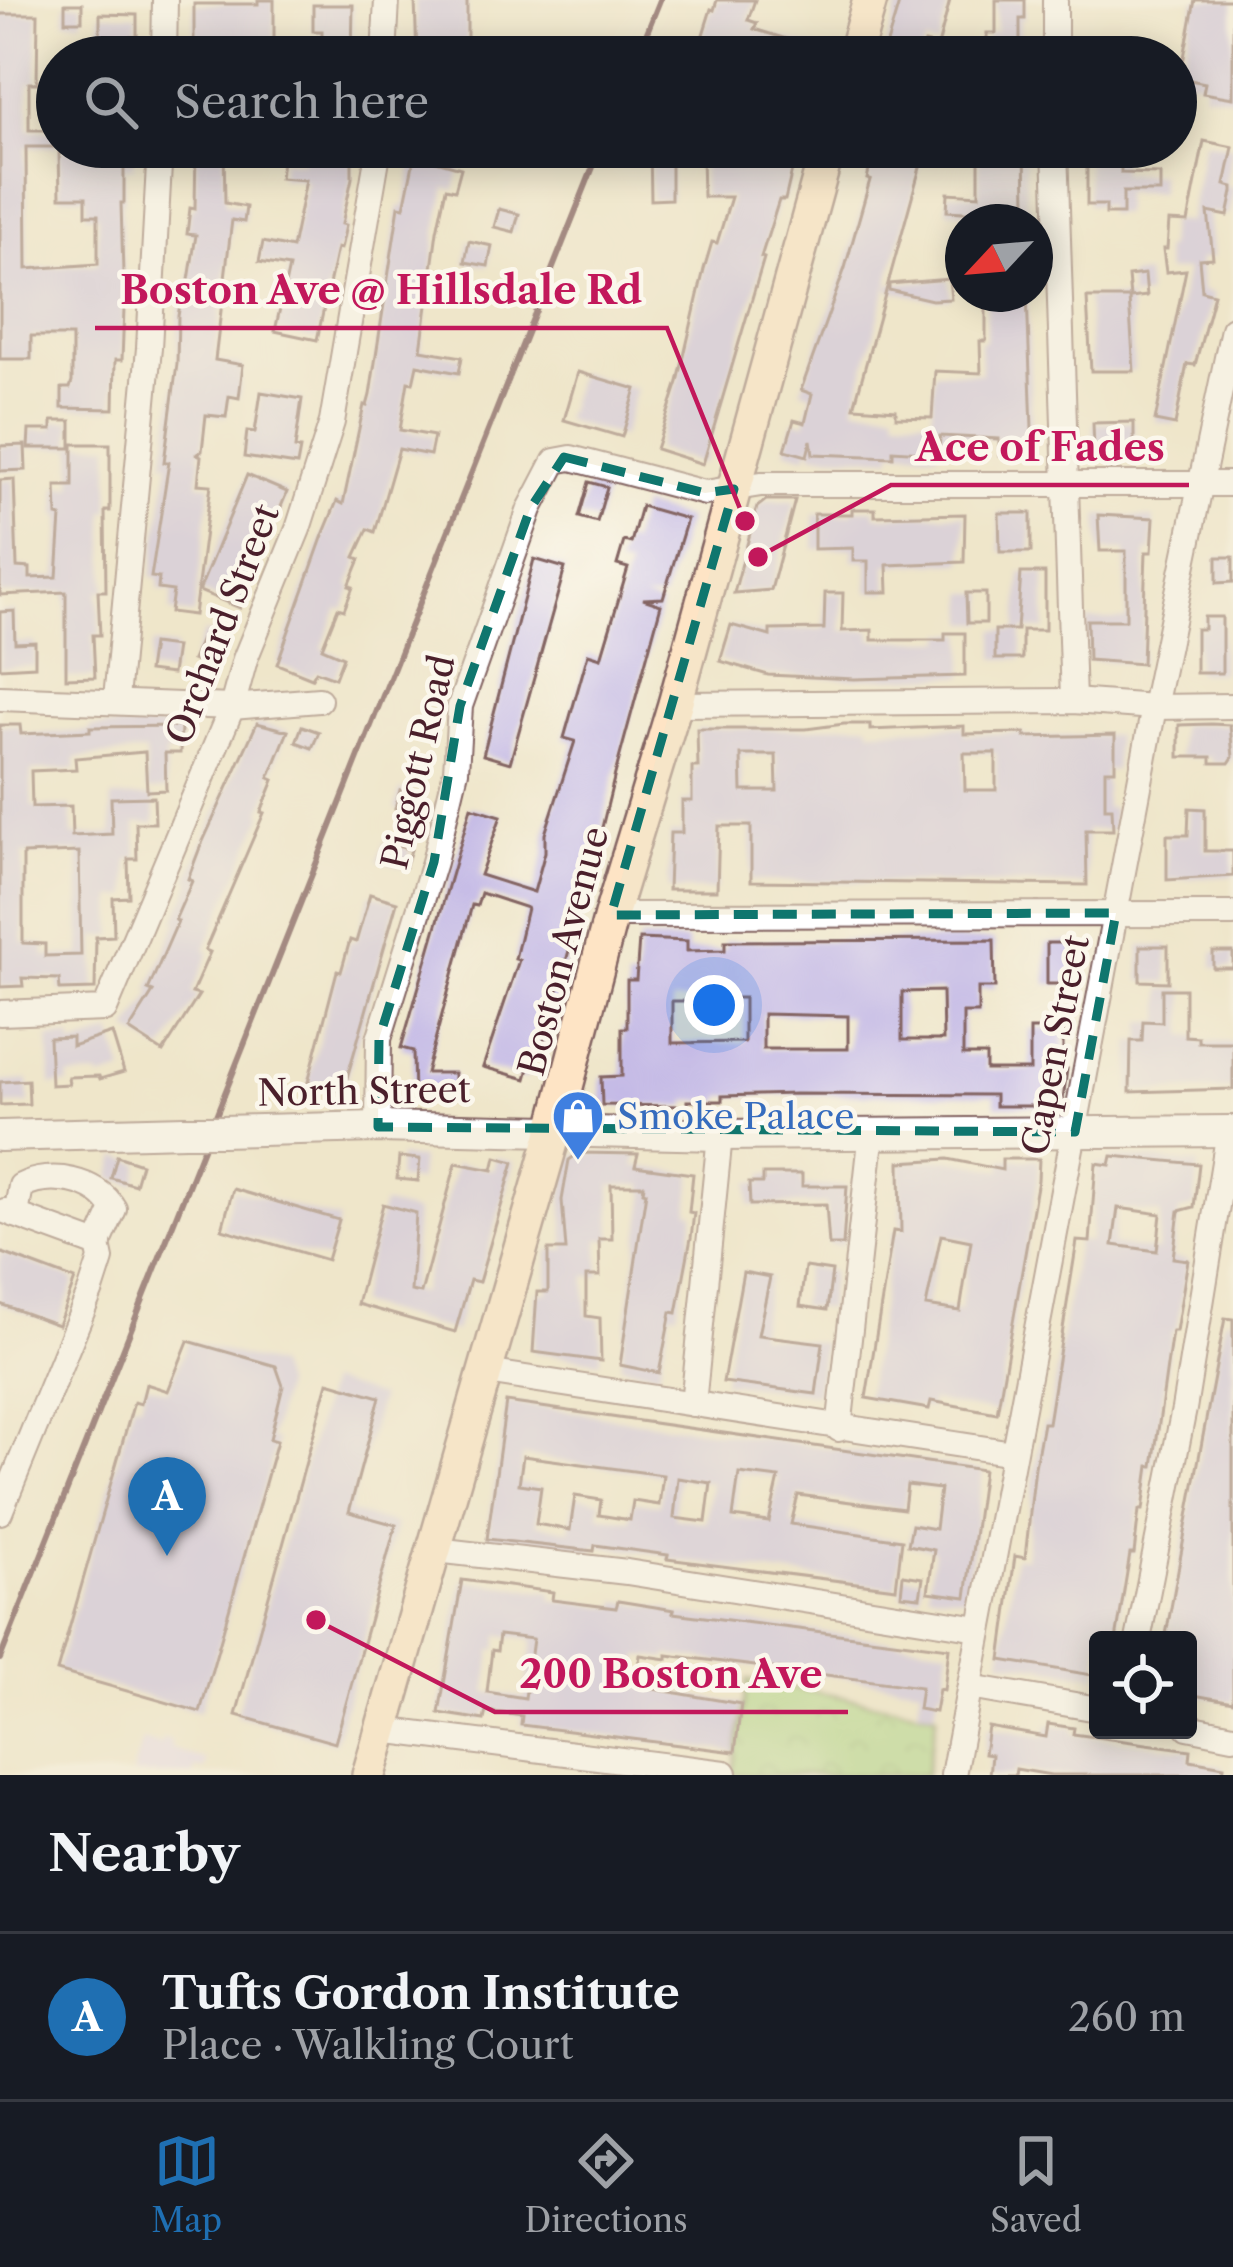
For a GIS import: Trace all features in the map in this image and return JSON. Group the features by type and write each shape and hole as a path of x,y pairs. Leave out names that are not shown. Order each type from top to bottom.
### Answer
{"main road":[{"path":"860,36 870,0"},
{"name":"Boston Avenue","path":"369,1775 675,704 822,168"}],"street":[{"path":"164,36 165,0"},
{"path":"385,36 387,0"},
{"path":"1054,36 1055,0"},
{"path":"116,699 149,348 159,168"},
{"name":"Orchard Street","path":"0,1013 105,1009 232,707 244,659 298,529 332,422 375,168"},
{"path":"1056,168 1073,701"},
{"name":"Capen Street","path":"952,1775 1154,707 1233,329"},
{"name":"Piggott Road","path":"378,1127 379,1039 440,839 456,771 460,706 546,474 555,460 564,457 705,493 734,489"},
{"path":"734,489 761,484 1233,484"},
{"path":"0,698 232,707 320,700"},
{"path":"675,704 1073,701 1233,706"},
{"path":"611,915 1233,914"},
{"name":"North Street","path":"0,1136 378,1127 720,1135 1231,1131"},
{"path":"838,1429 872,1131"},
{"path":"1140,1631 1184,1409 1231,1131"},
{"path":"693,1403 720,1135"},
{"path":"0,1513 91,1291 101,1259 98,1245 114,1209 107,1198 86,1185 39,1177 21,1186 8,1212 98,1245"},
{"path":"486,1372 1013,1454"},
{"path":"436,1550 627,1572 979,1628"},
{"path":"970,1687 1089,1707"},
{"path":"1197,1729 1233,1736"},
{"path":"382,1730 725,1773"}],"highlighted area":[{"path":"564,457 705,493 734,489 611,915 1116,913 1075,1132 378,1127 379,1039 434,862 460,706 530,509"}],"shaded area":[{"path":"162,1739 171,1741 170,1748 206,1761 204,1770 195,1768 193,1775 132,1775 142,1740 160,1745"}],"green space":[{"path":"748,1680 937,1714 926,1775 732,1775"}],"building":[{"path":"258,0 274,0 274,36 194,36 194,4 258,4"},
{"path":"415,0 467,0 467,36 416,36"},
{"path":"717,0 755,0 748,20 757,23 754,29 777,36 703,36"},
{"path":"900,0 950,0 941,36 889,36"},
{"path":"996,0 1025,0 1020,36 987,36 996,33"},
{"path":"1195,0 1233,0 1233,98 1203,93 1205,83 1197,81 1197,36 1188,36"},
{"path":"65,4 82,4 82,21 65,21"},
{"path":"313,5 353,5 352,36 322,36 322,31 313,31"},
{"path":"0,14 38,14 36,83 29,83 29,130 36,130 36,147 26,147 27,269 98,264 98,215 86,215 86,197 60,197 59,168 124,168 122,360 115,360 114,409 62,408 62,388 70,388 72,382 72,336 31,336 31,359 0,359"},
{"path":"100,14 137,15 137,36 100,36"},
{"path":"1204,141 1233,147 1225,185 1233,187 1233,192 1228,216 1208,212 1213,258 1199,259 1202,291 1214,294 1195,365 1187,364 1175,425 1155,421 1186,270 1166,272 1163,249 1167,249 1169,221 1188,222"},
{"path":"196,168 224,168 225,203 246,207 244,222 232,220 215,360 243,365 239,398 229,396 226,417 206,415 202,451 197,454 201,456 198,484 211,485 194,615 170,612 173,591 158,589 159,578 151,577 169,462 164,462 178,316 182,293 187,293 196,235 187,234 190,208 195,209"},
{"path":"281,168 352,168 342,224 346,225 317,340 275,331 289,267 259,262 263,242 292,248 306,180 280,178"},
{"path":"412,168 461,168 455,190 446,188 421,350 462,357 459,373 417,365 413,383 408,382 400,430 434,436 430,455 399,449 375,532 368,529 355,557 360,559 349,586 353,587 344,610 338,608 322,648 343,657 335,678 316,671 312,678 277,664 337,501 343,504 370,395 399,206 404,207"},
{"path":"650,168 671,168 671,199 651,200"},
{"path":"702,168 792,168 785,200 779,200 761,257 703,464 656,449 678,382 712,242 717,243 731,197 703,197"},
{"path":"870,168 920,168 854,407 896,410 896,417 932,418 935,371 981,373 980,341 986,341 986,312 1028,312 1033,456 999,456 999,439 940,436 939,453 893,450 893,457 813,454 811,440 807,456 785,450 794,420 805,423 812,394 801,390 845,268"},
{"path":"979,168 1025,168 1026,204 947,204 948,193 979,195"},
{"path":"1087,168 1160,174 1160,192 1123,192 1123,214 1106,214 1106,205 1087,205"},
{"path":"499,209 519,214 514,232 494,227"},
{"path":"469,241 492,246 488,266 465,262"},
{"path":"1145,274 1147,296 1130,298 1128,276"},
{"path":"945,279 945,299 889,290 889,284"},
{"path":"1087,298 1129,298 1134,371 1091,371"},
{"path":"578,372 636,389 622,437 564,420"},
{"path":"261,392 302,399 297,465 244,457 247,431 255,432"},
{"path":"52,421 71,421 71,448 28,448 29,430 52,430"},
{"path":"1134,422 1134,449 1094,450 1093,423"},
{"path":"73,444 110,444 110,511 105,511 106,591 98,591 100,635 93,635 95,677 66,678 66,592 0,595 0,480 14,479 17,567 30,568 30,578 57,577 61,517 57,516 56,486 73,486"},
{"path":"25,445 26,470 0,471 0,446"},
{"path":"247,475 287,492 240,608 199,591"},
{"path":"589,482 607,487 597,522 579,517"},
{"path":"766,500 795,500 771,590 734,593 757,507"},
{"path":"641,506 687,519 663,598 643,599 661,605 615,774 590,877 594,878 587,901 583,900 543,1044 536,1042 526,1079 483,1067 519,960 515,959 527,908 481,893 477,906 472,905 426,1073 454,1073 454,1099 414,1101 413,1051 401,1048 471,807 501,816 480,875 534,892 545,834 575,741 564,738 588,654 601,658 628,568 617,565 624,541 631,543"},
{"path":"852,509 875,509 875,516 965,514 964,562 887,565 888,592 868,592 868,561 853,561 853,548 814,549 814,514 852,514"},
{"path":"999,513 1031,513 1031,552 1000,552"},
{"path":"1098,515 1154,518 1152,552 1146,552 1142,664 1088,660 1087,620 1126,620 1126,551 1100,551"},
{"path":"1217,557 1233,557 1233,582 1217,583"},
{"path":"534,559 565,568 510,763 483,755"},
{"path":"1021,573 1045,573 1045,630 1022,630 1022,659 995,659 995,630 1017,630"},
{"path":"825,593 843,593 842,631 872,630 872,640 945,640 945,633 965,633 965,676 768,675 720,661 731,625 770,636 770,630 824,629"},
{"path":"966,593 986,593 986,623 967,623"},
{"path":"14,611 15,643 35,642 35,666 0,668 0,612"},
{"path":"1204,617 1222,617 1222,673 1196,673 1196,629 1204,629"},
{"path":"204,632 225,641 213,669 192,660"},
{"path":"152,644 176,647 172,674 148,671"},
{"path":"257,723 288,731 269,778 274,780 264,813 205,950 210,952 192,993 199,995 163,1052 129,1030 153,992 148,990 178,921 199,850"},
{"path":"870,724 870,730 964,726 964,734 1025,733 1025,737 1115,735 1115,770 1105,770 1105,808 1112,808 1113,830 1086,830 1087,885 751,881 751,826 719,826 717,890 668,890 670,833 682,833 682,801 692,801 692,767 698,767 697,729","holes":["964,753 996,753 996,790 965,790","741,755 776,755 777,791 742,791"]},
{"path":"0,725 20,725 21,734 181,726 180,753 165,753 166,790 147,791 145,752 75,758 76,769 31,771 32,807 71,806 72,836 112,834 111,798 154,797 155,823 136,823 137,859 128,859 129,897 113,898 114,936 96,937 95,989 60,990 59,979 22,978 23,986 0,987","holes":["79,852 81,955 45,956 45,944 23,943 23,854"]},
{"path":"1179,725 1230,725 1233,757 1229,763 1211,763 1211,757 1179,757"},
{"path":"302,726 319,732 312,748 296,742"},
{"path":"400,790 426,798 421,816 395,809"},
{"path":"1189,808 1205,809 1205,851 1233,851 1233,876 1167,880 1167,835 1188,835"},
{"path":"384,842 411,850 405,868 378,861"},
{"path":"370,894 397,902 343,1092 308,1082 337,971 341,972 350,940 356,942"},
{"path":"639,939 687,941 687,951 725,950 725,941 994,940 995,988 978,988 978,1013 963,1013 963,1055 986,1055 986,1070 1030,1070 1030,1029 1063,1029 1063,1069 1067,1069 1063,1100 1050,1106 995,1106 995,1095 795,1094 722,1096 722,1101 687,1101 687,1106 602,1105 601,1077 622,1076 627,980 636,980","holes":["942,991 943,1040 902,1040 902,992","744,998 744,1042 672,1043 672,1001","763,1014 848,1016 848,1049 763,1049"]},
{"path":"1047,943 1077,943 1077,984 1047,984"},
{"path":"1140,946 1168,946 1168,982 1140,981"},
{"path":"1213,952 1233,952 1233,968 1213,968"},
{"path":"1162,989 1185,989 1185,1036 1198,1037 1198,1042 1233,1042 1233,1089 1130,1092 1131,1041 1142,1041 1143,1021 1162,1022"},
{"path":"112,1033 124,1072 100,1079 68,1077 69,1084 51,1085 49,1038 72,1037 72,1046"},
{"path":"28,1080 29,1104 0,1105 0,1082"},
{"path":"579,1153 638,1154 635,1166 693,1174 691,1238 677,1313 671,1312 659,1373 620,1365 644,1185 611,1185 612,1239 599,1239 600,1276 586,1276 586,1316 600,1318 601,1361 533,1352 537,1292 548,1292 548,1250 566,1250 562,1200 569,1160"},
{"path":"117,1156 141,1164 135,1185 111,1178"},
{"path":"1112,1156 1199,1164 1194,1207 1179,1211 1173,1258 1188,1260 1176,1331 1172,1331 1153,1466 1149,1466 1143,1510 1139,1510 1117,1631 1089,1631 1089,1675 1001,1660 1015,1556 1025,1558 1035,1467 1043,1423 1048,1423 1077,1241 1090,1242 1096,1163 1110,1165","holes":["1118,1208 1161,1214 1157,1251 1113,1245"]},
{"path":"399,1157 420,1159 418,1181 397,1179"},
{"path":"496,1157 514,1162 479,1282 470,1280 455,1332 357,1304 383,1204 416,1213 411,1291 421,1293 456,1163 493,1170"},
{"path":"948,1159 1002,1170 1002,1159 1039,1159 997,1413 931,1401 929,1409 866,1398 893,1231 901,1232 900,1162","holes":["941,1235 971,1241 960,1311 926,1306"]},
{"path":"763,1174 802,1174 802,1186 847,1186 843,1245 829,1245 826,1204 750,1205 749,1183 763,1183"},
{"path":"233,1189 339,1220 327,1260 222,1229"},
{"path":"0,1252 75,1280 58,1325 0,1304"},
{"path":"805,1267 832,1271 827,1310 800,1306"},
{"path":"743,1272 770,1277 758,1335 823,1343 816,1394 723,1382"},
{"path":"1225,1318 1233,1319 1233,1702 1197,1696 1197,1631 1167,1631"},
{"path":"188,1341 276,1366 283,1386 270,1439 277,1441 200,1712 57,1671 134,1402 141,1404 146,1384 168,1391"},
{"path":"328,1382 380,1397 349,1512 396,1525 335,1743 236,1715"},
{"path":"506,1402 983,1470 966,1597 928,1592 934,1550 908,1545 912,1525 935,1529 940,1489 907,1485 904,1509 798,1495 791,1524 902,1540 896,1588 667,1559 668,1555 595,1545 594,1551 487,1539","holes":["523,1456 663,1475 659,1505 633,1501 630,1520 599,1515 601,1500 575,1496 570,1530 536,1524 541,1487 519,1484","739,1473 779,1478 769,1522 733,1517","678,1478 711,1483 706,1522 674,1518"]},
{"path":"903,1575 923,1578 920,1597 901,1595"},
{"path":"462,1580 553,1592 552,1600 616,1608 618,1601 673,1613 949,1648 944,1690 939,1689 935,1712 918,1709 921,1687 640,1655 636,1686 741,1704 735,1752 521,1725 522,1716 486,1711 484,1720 439,1713","holes":["499,1635 533,1639 525,1698 487,1692 492,1650 497,1651"]},
{"path":"1048,1724 1074,1728 1073,1734 1089,1739 1191,1750 1190,1760 1224,1766 1223,1775 1051,1775 1016,1769 1015,1775 989,1775 991,1755 984,1754 988,1727 1046,1737"}],"railway":[{"path":"645,36 660,0"},
{"path":"0,1659 593,168"}],"place":[{"name":"Boston Ave @ Hillsdale Rd","path":"745,521"},
{"name":"Ace of Fades","path":"758,557"},
{"name":"Smoke Palace","path":"578,1162"},
{"name":"Tufts Gordon Institute","path":"167,1556"},
{"name":"200 Boston Ave","path":"316,1620"}]}
